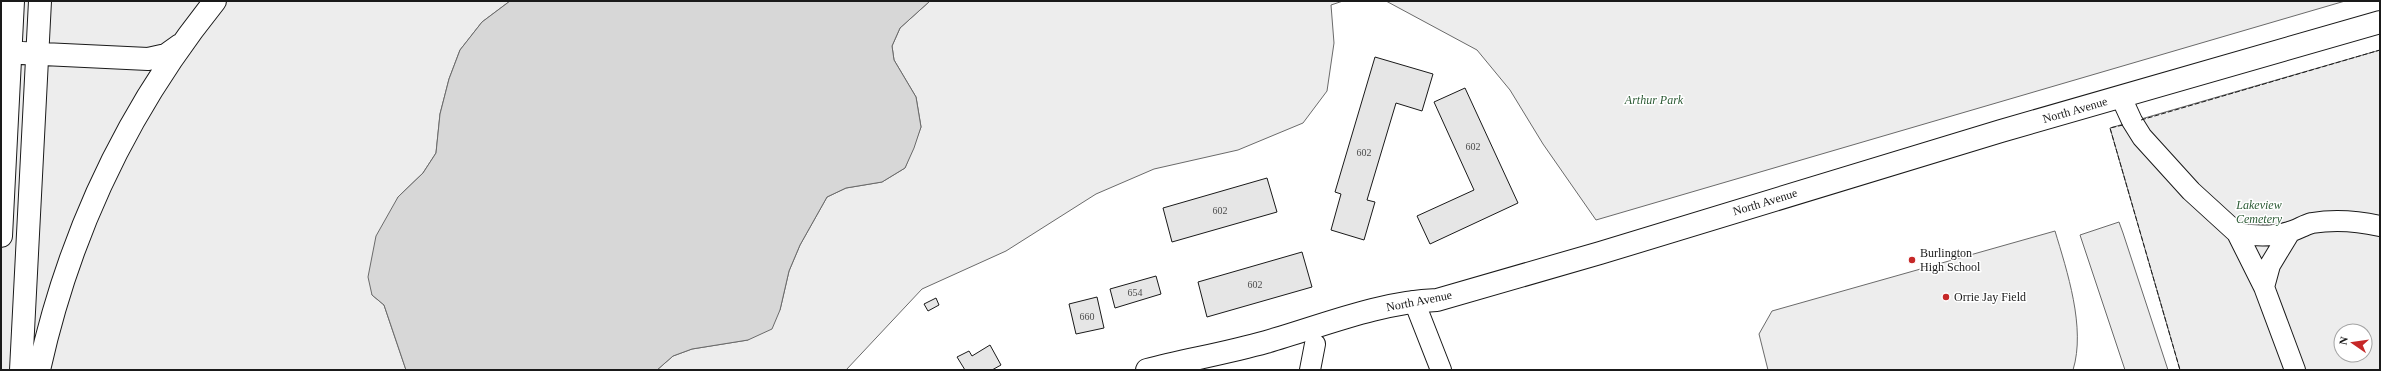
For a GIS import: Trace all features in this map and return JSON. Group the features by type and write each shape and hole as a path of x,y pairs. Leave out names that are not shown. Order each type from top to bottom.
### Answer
{"main road":[{"path":"1,236 6,53 13,1"},
{"path":"21,370 40,1"},
{"path":"39,370 61,285 78,237 98,188 136,116 190,34 215,1"},
{"name":"North Avenue","path":"1147,370 1264,342 1377,309 1414,301 1437,300 1600,253 1825,184 2380,22"},
{"path":"6,53 148,59 166,55 190,34"}],"street":[{"path":"2121,97 2132,122 2142,137 2191,191 2237,233 2264,287 2295,370"},
{"path":"2237,233 2252,236 2290,232 2310,224 2328,221 2353,222 2380,226"},
{"path":"2264,287 2273,260 2290,232"},
{"path":"1414,301 1441,370"},
{"path":"1310,370 1314,344"}],"green space":[{"path":"1,1 510,1 482,22 460,50 449,79 440,114 436,153 423,173 398,197 372,295 384,305 406,370 1,370"},
{"path":"930,1 1343,1 1331,5 1334,43 1327,91 1303,123 1238,150 1154,169 1096,194 1006,251 922,289 846,370 657,370 673,356 692,349 748,340 780,310 789,271 800,245 827,197 846,188 882,182 905,168 921,127 916,97 894,60 892,46 900,28"},
{"name":"Arthur Park","path":"1386,1 2345,1 1596,220 1543,144 1510,90 1477,50"},
{"name":"Lakeview Cemetery","path":"2380,50 2380,370 2180,370 2110,128"},
{"path":"2119,222 2168,370 2125,370 2080,235"},
{"name":"Orrie Jay Field","path":"2055,231 2065,264 2076,318 2076,354 2073,370 1768,370 1759,334 1772,311"}],"shaded area":[{"path":"510,1 930,1 900,28 892,46 894,60 916,97 921,127 914,148 905,168 882,182 846,188 827,197 800,245 789,271 780,310 772,329 748,340 692,349 673,356 657,370 406,370 384,305 372,295 368,277 376,236 398,197 423,173 436,153 440,114 449,79 460,50 482,22"}],"building":[{"path":"1375,57 1433,74 1422,111 1396,103 1367,200 1375,202 1364,240 1331,230 1341,194 1335,192"},
{"path":"1465,88 1518,203 1430,244 1417,216 1474,190 1434,102"},
{"path":"1267,178 1277,212 1172,242 1163,208"},
{"path":"1302,252 1312,287 1207,317 1198,282"},
{"path":"1156,276 1161,294 1115,308 1110,289"},
{"path":"1097,297 1104,328 1076,334 1069,304"},
{"path":"936,298 939,305 928,311 924,304"},
{"path":"990,345 1001,365 992,370 965,370 957,357 969,351 972,356"}],"fence":[{"path":"2141,120 2380,50"},
{"path":"2123,125 2110,128 2180,370"}],"place":[{"name":"Burlington High School","path":"1912,260"},
{"name":"Orrie Jay Field","path":"1946,297"}]}
